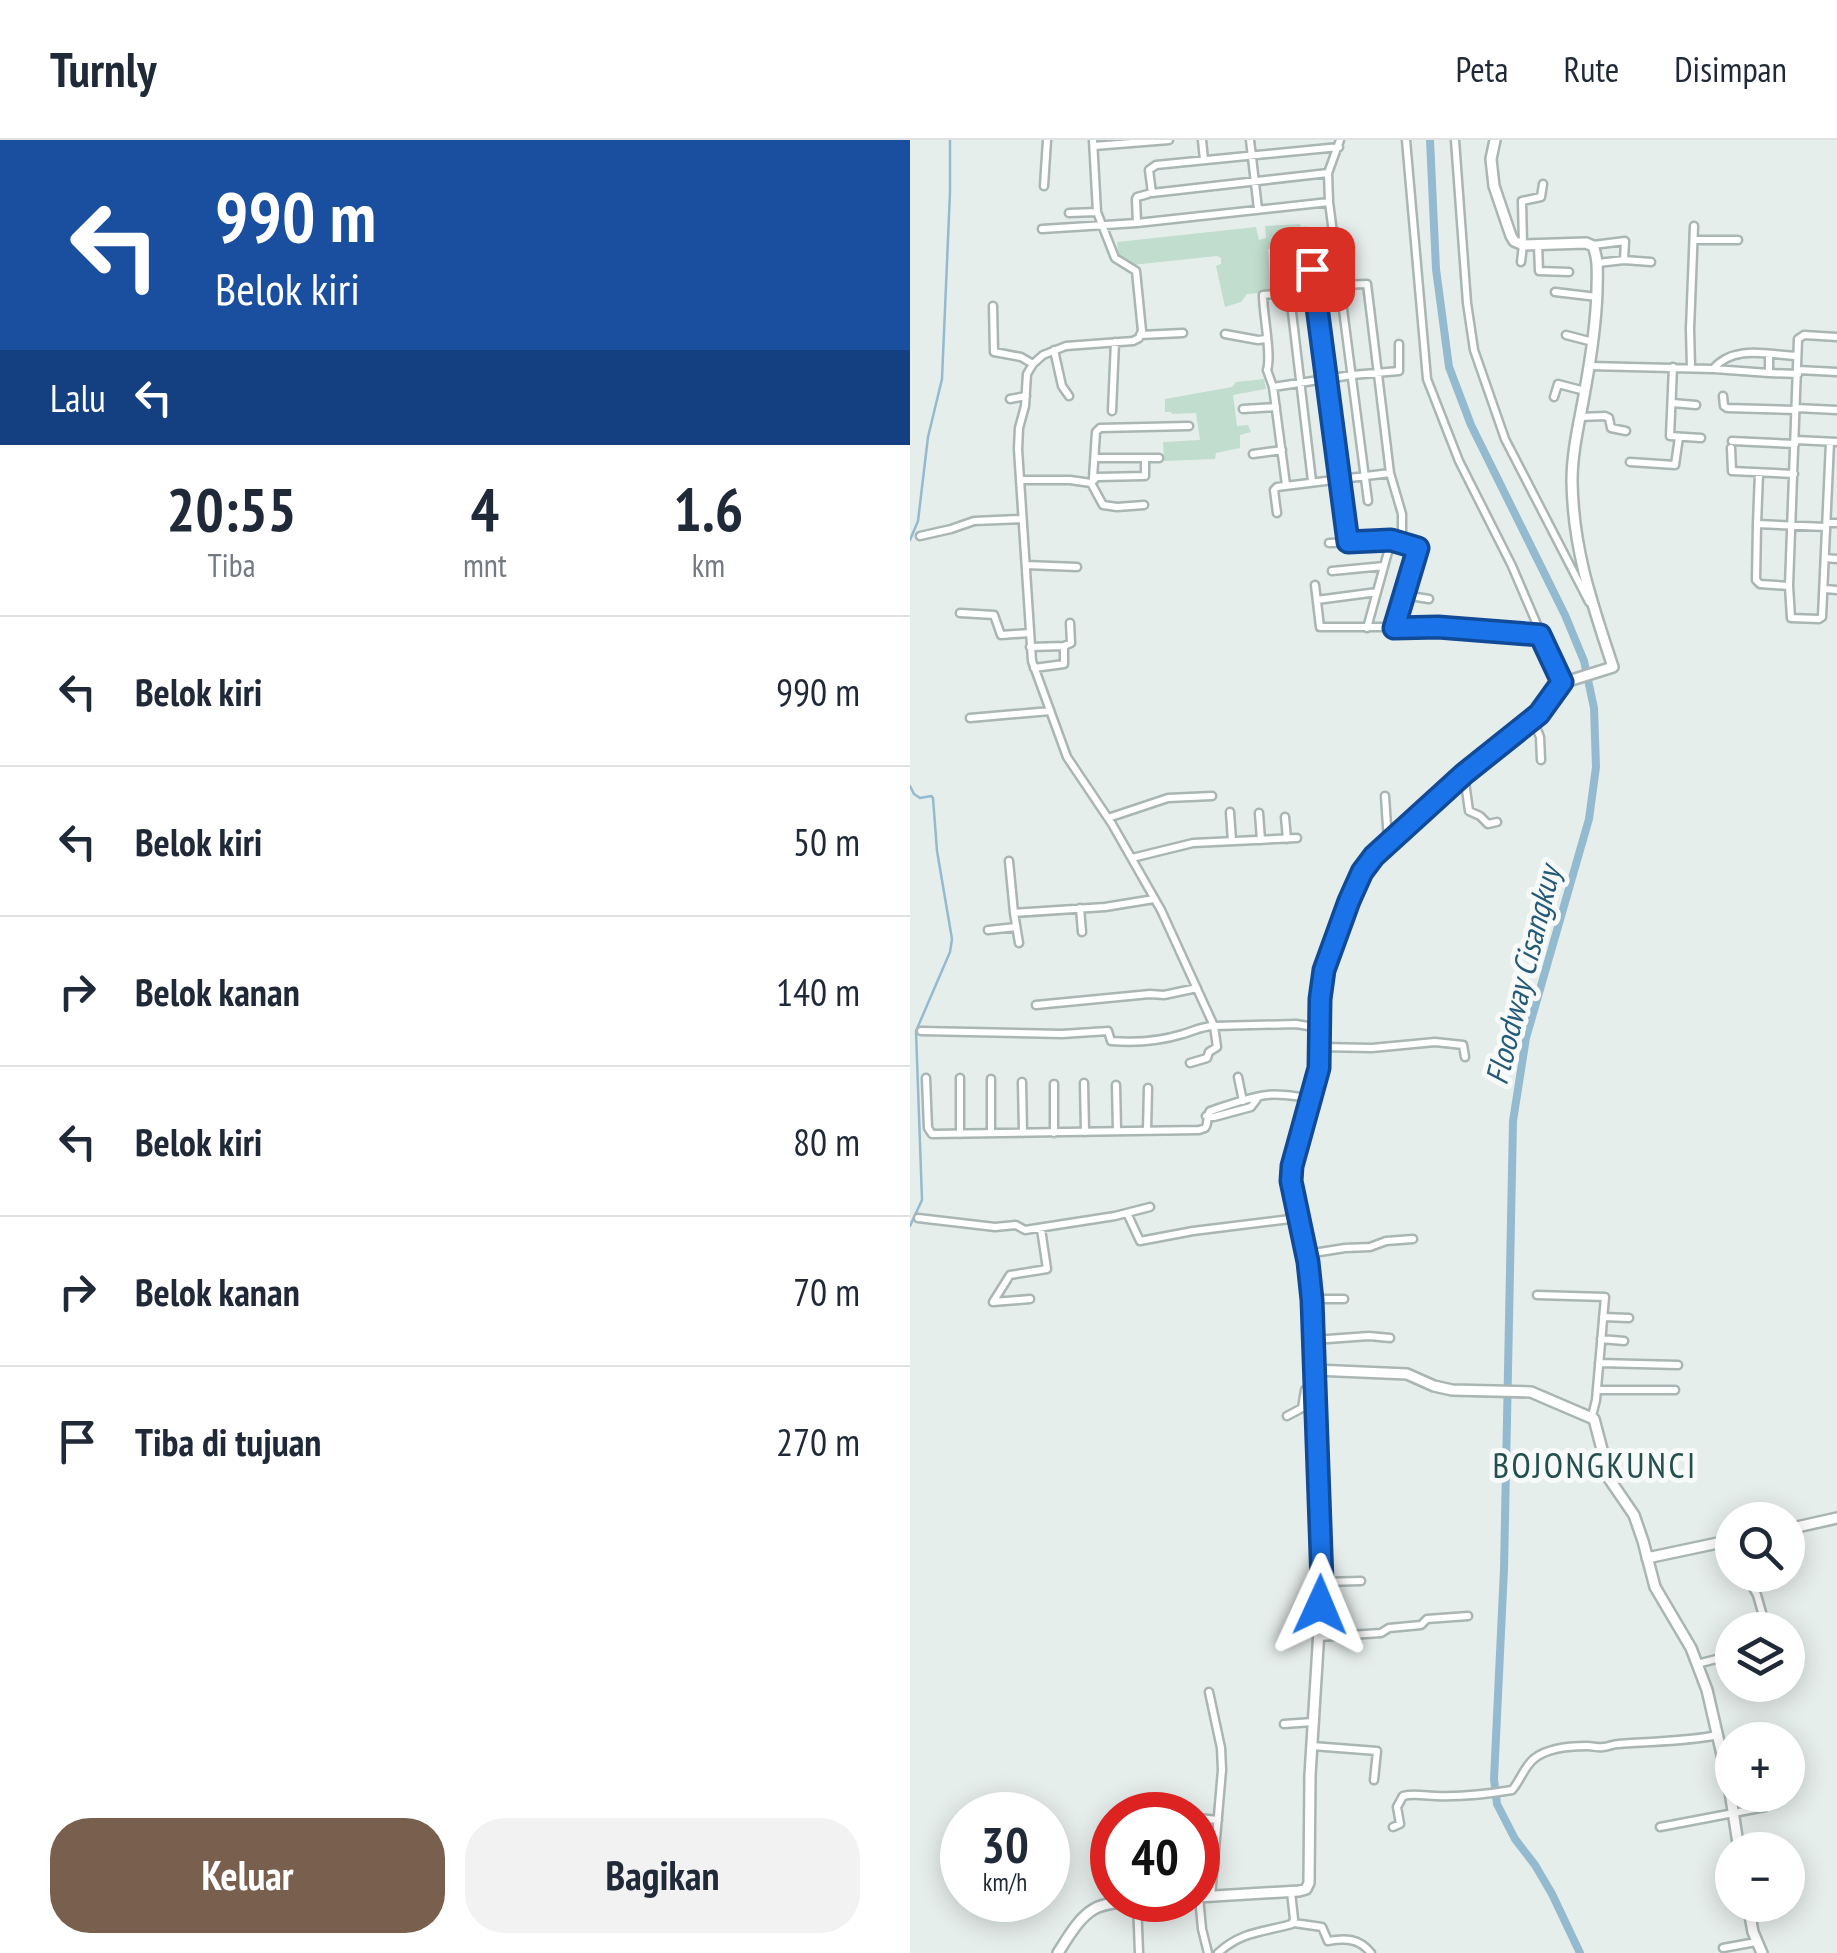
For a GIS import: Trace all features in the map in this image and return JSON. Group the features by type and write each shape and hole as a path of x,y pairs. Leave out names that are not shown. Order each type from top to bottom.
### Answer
{"street":[{"path":"1044,186 1046,140"},
{"path":"1140,335 1136,270 1115,258 1097,212 1093,143 1169,140"},
{"path":"1202,140 1204,160"},
{"path":"1250,140 1258,209"},
{"path":"1285,140 1286,152"},
{"path":"1406,140 1427,379 1459,461 1564,682"},
{"path":"1456,140 1474,350 1505,439 1593,609"},
{"path":"1495,140 1491,159 1494,186 1514,241 1523,245 1592,245 1625,240 1624,260"},
{"path":"1328,173 1152,193 1149,170 1152,166 1286,152 1313,144 1339,144 1328,173 1329,202 1368,501"},
{"path":"1521,262 1522,201 1541,196 1543,184"},
{"path":"1137,223 1137,196 1148,194"},
{"path":"1042,229 1329,202"},
{"path":"1069,213 1097,212"},
{"path":"1691,368 1694,226"},
{"path":"1300,235 1310,245 1348,542"},
{"path":"1310,245 1336,240"},
{"path":"1694,240 1738,240"},
{"path":"1538,244 1539,271 1569,272"},
{"path":"1220,1896 1291,1892 1304,1890 1310,1883 1312,1746 1322,1582 1312,1300 1307,1254 1291,1181 1319,1068 1320,999 1326,964 1362,872 1374,856 1464,774 1533,720 1564,682 1614,667 1582,570 1574,511 1573,460 1597,296 1598,263 1592,245"},
{"path":"1285,253 1312,482"},
{"path":"1598,263 1651,262"},
{"path":"1286,485 1274,387 1266,370 1270,360 1263,295 1368,285 1390,473 1402,514 1402,542"},
{"path":"1555,292 1597,296"},
{"path":"993,306 994,352 1033,364"},
{"path":"1183,333 1082,344 1043,355 1027,374 1018,435 1033,668 1072,766 1132,858 1176,939 1214,1026 1218,1047 1206,1058 1190,1062"},
{"path":"1225,334 1266,339"},
{"path":"1566,335 1593,342"},
{"path":"1794,474 1732,471 1731,444 1796,442 1834,442 1822,618 1792,618 1789,613 1796,442 1798,339 1837,337"},
{"path":"1112,411 1115,342"},
{"path":"1274,387 1400,370 1400,344"},
{"path":"1054,350 1062,386 1069,396"},
{"path":"1713,369 1723,359 1744,352 1798,356"},
{"path":"1768,373 1769,355"},
{"path":"1589,366 1837,372"},
{"path":"1673,367 1670,436 1701,438"},
{"path":"1554,397 1558,384 1585,391"},
{"path":"1010,399 1026,396"},
{"path":"1722,396 1727,408 1837,410"},
{"path":"1672,403 1696,404"},
{"path":"1242,410 1276,407"},
{"path":"1580,417 1605,416 1611,428 1626,431"},
{"path":"1144,505 1103,505 1092,480 1096,432 1100,428 1188,426"},
{"path":"1630,462 1675,466 1679,437"},
{"path":"1252,454 1282,450"},
{"path":"1096,458 1159,458"},
{"path":"1019,480 1144,478 1145,458"},
{"path":"1276,512 1275,488 1390,473"},
{"path":"1759,473 1756,580 1760,584 1789,586"},
{"path":"920,536 974,521 1021,519"},
{"path":"1756,524 1837,523"},
{"path":"1367,628 1391,540"},
{"path":"1329,543 1391,540 1416,546 1394,628"},
{"path":"1825,558 1837,558"},
{"path":"1026,565 1077,567"},
{"path":"1332,571 1384,566"},
{"path":"1315,584 1320,627 1438,627 1540,635"},
{"path":"1825,589 1837,590"},
{"path":"1317,600 1377,592"},
{"path":"1404,594 1430,599"},
{"path":"960,613 994,615 1001,635 1030,633"},
{"path":"1438,627 1441,615"},
{"path":"1030,647 1070,646 1070,623"},
{"path":"1033,668 1064,664 1064,646"},
{"path":"970,718 1050,711"},
{"path":"1533,720 1540,737 1541,760"},
{"path":"1464,774 1470,812 1488,824 1497,822"},
{"path":"1108,818 1168,798 1212,796"},
{"path":"1385,796 1388,842"},
{"path":"1230,812 1232,841"},
{"path":"1259,813 1261,840"},
{"path":"1132,858 1193,843 1292,838 1285,817"},
{"path":"1008,861 1018,944"},
{"path":"1014,913 1154,900"},
{"path":"1080,908 1082,932"},
{"path":"988,930 1016,928"},
{"path":"1036,1005 1164,996 1197,988"},
{"path":"921,1031 1062,1034 1108,1031 1110,1040 1121,1041 1154,1040 1208,1026 1296,1024 1321,1029"},
{"path":"1320,1046 1372,1048 1435,1042 1463,1045 1465,1057"},
{"path":"1238,1077 1243,1101"},
{"path":"926,1078 930,1133 1205,1128 1206,1116 1212,1110 1257,1100"},
{"path":"960,1078 960,1134"},
{"path":"991,1079 992,1133"},
{"path":"1022,1082 1023,1133"},
{"path":"1084,1082 1084,1132"},
{"path":"1054,1084 1054,1133"},
{"path":"1116,1085 1117,1132"},
{"path":"1147,1131 1148,1088"},
{"path":"1206,1116 1252,1107 1264,1094 1311,1098"},
{"path":"918,1218 995,1227 1016,1225 1024,1230 1150,1207"},
{"path":"1127,1213 1140,1241 1298,1218"},
{"path":"1030,1299 994,1302 1010,1275 1047,1269 1041,1229"},
{"path":"1307,1254 1413,1239"},
{"path":"1537,1295 1604,1297 1592,1416"},
{"path":"1312,1300 1344,1298"},
{"path":"1603,1317 1629,1318"},
{"path":"1314,1340 1390,1338"},
{"path":"1601,1339 1624,1341"},
{"path":"1599,1363 1678,1365"},
{"path":"1315,1370 1408,1374 1452,1390 1531,1392 1592,1416 1610,1480 1634,1515 1658,1596 1681,1629 1697,1664 1715,1723"},
{"path":"1287,1416 1302,1408 1306,1390 1315,1389"},
{"path":"1597,1390 1675,1390"},
{"path":"1805,1525 1837,1518"},
{"path":"1648,1558 1715,1543"},
{"path":"1322,1582 1361,1581"},
{"path":"1319,1637 1381,1633 1389,1628 1421,1625 1427,1619 1468,1616"},
{"path":"1697,1664 1715,1659"},
{"path":"1209,1692 1221,1748 1220,1795"},
{"path":"1284,1724 1314,1722"},
{"path":"1393,1827 1400,1824 1398,1808 1403,1796 1484,1795 1516,1788 1530,1762 1540,1754 1560,1748 1601,1748 1715,1736"},
{"path":"1312,1746 1378,1750 1374,1780"},
{"path":"1660,1827 1743,1812"},
{"path":"1734,1814 1736,1832"},
{"path":"1291,1892 1294,1922"},
{"path":"1058,1953 1078,1921 1090,1911"},
{"path":"1138,1922 1139,1953"},
{"path":"1201,1922 1208,1953"},
{"path":"1294,1922 1324,1928 1328,1941 1345,1938 1370,1951"},
{"path":"1218,1953 1254,1932 1294,1922"},
{"path":"1752,1922 1762,1953"},
{"path":"1723,1948 1756,1942"}],"green space":[{"path":"1265,226 1307,226 1308,234 1281,236 1281,247 1268,249 1271,292 1247,294 1241,302 1225,307 1216,266 1221,264 1221,258 1217,256 1132,265 1119,258 1117,242 1256,227 1259,240 1266,238"},
{"path":"1264,379 1266,389 1233,395 1237,426 1248,425 1251,432 1240,435 1240,448 1216,453 1215,459 1164,461 1163,442 1200,440 1196,413 1165,412 1165,399"}],"waterway":[{"path":"910,540 918,521 928,437 942,379 950,140"},
{"name":"Floodway Cisangkuy","path":"1430,140 1436,269 1449,367 1471,425 1565,615 1584,661 1594,708 1596,767 1589,819 1526,1038 1513,1121 1504,1569 1494,1779 1497,1804 1552,1894 1580,1953"},
{"path":"910,786 920,798 933,798 937,851 952,939 916,1031 922,1200 910,1226"}],"district":[{"name":"BOJONGKUNCI","path":"1595,1465"}],"route":[{"path":"1312,269 1348,542 1391,540 1418,548 1394,628 1438,627 1540,635 1562,682 1539,714 1464,774 1374,856 1362,872 1324,970 1319,1068 1291,1181 1312,1300 1320,1605"}]}
